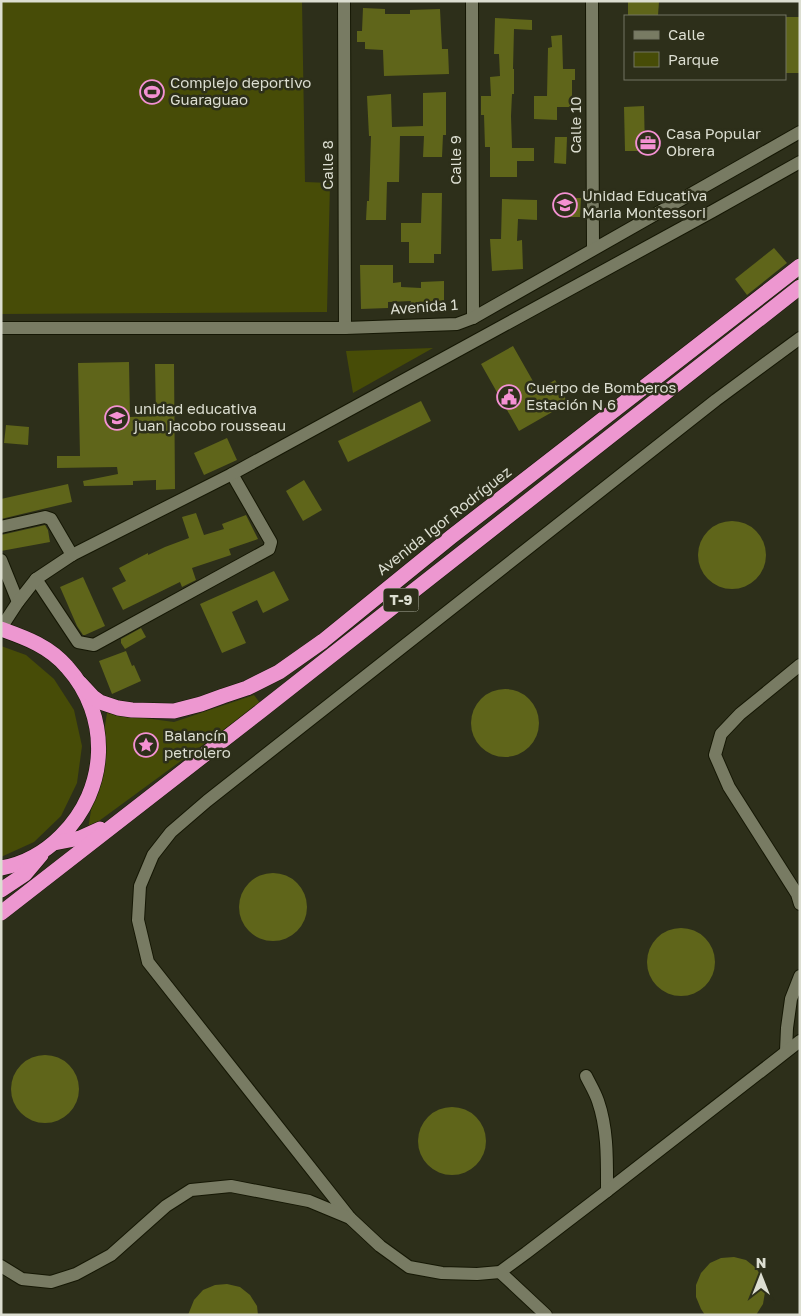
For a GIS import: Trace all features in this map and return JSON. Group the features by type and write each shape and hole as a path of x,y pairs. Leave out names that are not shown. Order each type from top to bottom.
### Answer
{"highway":[{"name":"Avenida Igor Rodríguez","path":"80,683 100,702 118,708 174,711 247,688 278,672 323,641 451,537 800,266"},
{"name":"T-9","path":"1,913 800,287"},
{"name":"T-9","path":"1,628 31,640 50,651 66,666 80,683 90,703 96,724 99,746 97,768 92,789 70,828 24,874 1,890"},
{"name":"T-9","path":"1,868 31,858 52,845 80,838 122,819"}],"street":[{"name":"Calle 8","path":"344,1 346,328"},
{"name":"Calle 9","path":"472,1 473,318"},
{"name":"Calle 10","path":"592,1 593,249"},
{"name":"Avenida 1","path":"1,328 346,328 457,324 473,318 800,132"},
{"path":"1,628 36,579 72,555 232,474 705,216 800,162"},
{"path":"800,338 716,400 207,800 171,832 153,855 140,886 138,912 138,920 148,962 350,1218 380,1246 409,1267 442,1273 477,1274 500,1272 608,1191 800,1041"},
{"path":"36,579 78,642 94,645 269,549 272,542 232,474"},
{"path":"1,527 45,517 52,519 72,555"},
{"path":"1,560 18,602"},
{"path":"800,665 740,714 721,734 715,755 728,788 797,894 800,904"},
{"path":"786,1051 791,999 800,976"},
{"path":"787,1028 800,1013"},
{"path":"586,1076 598,1100 604,1126 608,1191"},
{"path":"1,1266 22,1279 52,1282 76,1274 111,1255 166,1206 191,1190 231,1186 309,1201 350,1218"},
{"path":"500,1272 546,1315"}],"green space":[{"name":"Complejo deportivo Guaraguao","path":"1,1 302,1 305,182 330,183 327,312 1,314"},
{"path":"433,348 353,393 346,351"},
{"path":"1,646 26,655 54,679 74,710 82,746 77,783 61,816 34,842 1,857"},
{"path":"254,695 260,703 88,829 107,713 174,722"}],"building":[{"path":"628,1 659,1 658,15 628,15"},
{"path":"363,8 385,9 385,14 410,14 410,10 440,9 442,49 448,49 449,74 384,76 383,50 365,49 365,42 357,42 357,31 362,31"},
{"path":"786,17 800,17 800,73 786,73"},
{"path":"495,18 532,20 532,30 514,29 514,94 512,94 511,116 512,148 534,148 534,161 517,161 517,177 490,177 490,147 485,147 484,115 481,115 481,96 491,96 490,77 500,76 499,54 494,54"},
{"path":"562,35 563,69 575,69 575,80 572,80 572,107 557,107 557,120 534,119 534,96 547,96 548,48 552,47 551,36"},
{"path":"446,92 446,135 443,135 442,157 423,157 424,136 400,136 399,182 387,182 386,220 366,220 367,201 369,201 371,136 369,136 367,96 391,94 392,127 423,126 423,93"},
{"path":"644,106 645,151 625,151 624,107"},
{"path":"555,137 567,137 566,164 554,163"},
{"path":"422,193 442,193 441,254 434,254 434,263 409,263 409,242 401,242 401,223 421,223"},
{"path":"568,198 581,198 580,217 568,217"},
{"path":"502,199 537,200 537,220 518,219 517,241 522,240 523,269 492,271 490,239 501,239"},
{"path":"774,248 787,263 747,295 735,279"},
{"path":"360,265 393,265 393,283 401,282 401,287 421,288 421,282 444,281 444,305 410,304 411,301 388,302 388,308 361,309"},
{"path":"513,346 538,390 555,380 568,403 519,431 481,364"},
{"name":"unidad educativa juan jacobo rousseau","path":"129,362 130,417 156,416 155,364 174,364 175,489 156,490 156,480 133,481 133,485 84,486 83,481 118,474 117,467 57,468 57,456 80,456 78,363"},
{"path":"421,401 431,421 348,462 338,441"},
{"path":"6,425 29,427 28,445 4,443"},
{"path":"227,438 237,460 204,475 194,453"},
{"path":"304,480 322,510 303,521 286,491"},
{"path":"68,484 72,502 1,519 1,499"},
{"path":"196,513 204,535 224,529 222,524 246,515 258,539 229,549 231,555 192,568 196,580 182,587 180,582 123,610 112,588 126,581 119,568 148,553 148,555 189,538 182,517"},
{"path":"725,521 739,521 751,526 761,536 766,548 766,562 761,574 751,584 739,589 725,589 713,584 703,574 698,562 698,548 703,536 713,526"},
{"path":"45,525 50,542 1,551 1,535"},
{"path":"274,571 289,600 263,613 257,600 232,612 246,643 222,653 200,604"},
{"path":"83,577 105,626 85,635 77,626 60,587"},
{"path":"141,628 146,637 125,649 121,639"},
{"path":"126,651 141,681 112,694 99,661"},
{"path":"498,689 512,689 524,694 534,704 539,716 539,730 534,742 524,752 512,757 498,757 486,752 476,742 471,730 471,716 476,704 486,694"},
{"path":"266,873 280,873 292,878 302,888 307,900 307,914 302,926 292,936 280,941 266,941 254,936 244,926 239,914 239,900 244,888 254,878"},
{"path":"674,928 688,928 700,933 710,943 715,955 715,969 710,981 700,991 688,996 674,996 662,991 652,981 647,969 647,955 652,943 662,933"},
{"path":"38,1055 52,1055 64,1060 74,1070 79,1082 79,1096 74,1108 64,1118 52,1123 38,1123 26,1118 16,1108 11,1096 11,1082 16,1070 26,1060"},
{"path":"445,1107 459,1107 471,1112 481,1122 486,1134 486,1148 481,1160 471,1170 459,1175 445,1175 433,1170 423,1160 418,1148 418,1134 423,1122 433,1112"},
{"path":"734,1257 746,1260 756,1268 763,1279 765,1292 763,1304 756,1315 705,1315 696,1297 696,1285 701,1273 710,1263 721,1258"},
{"path":"227,1284 240,1287 250,1295 257,1306 258,1315 188,1315 194,1300 203,1290 215,1285"}],"place":[{"name":"Complejo deportivo Guaraguao","path":"152,92"},
{"name":"Casa Popular Obrera","path":"648,143"},
{"name":"Unidad Educativa Maria Montessori","path":"565,205"},
{"name":"Cuerpo de Bomberos Estación N 6","path":"509,397"},
{"name":"unidad educativa juan jacobo rousseau","path":"117,418"},
{"name":"Balancín petrolero","path":"146,745"}]}
